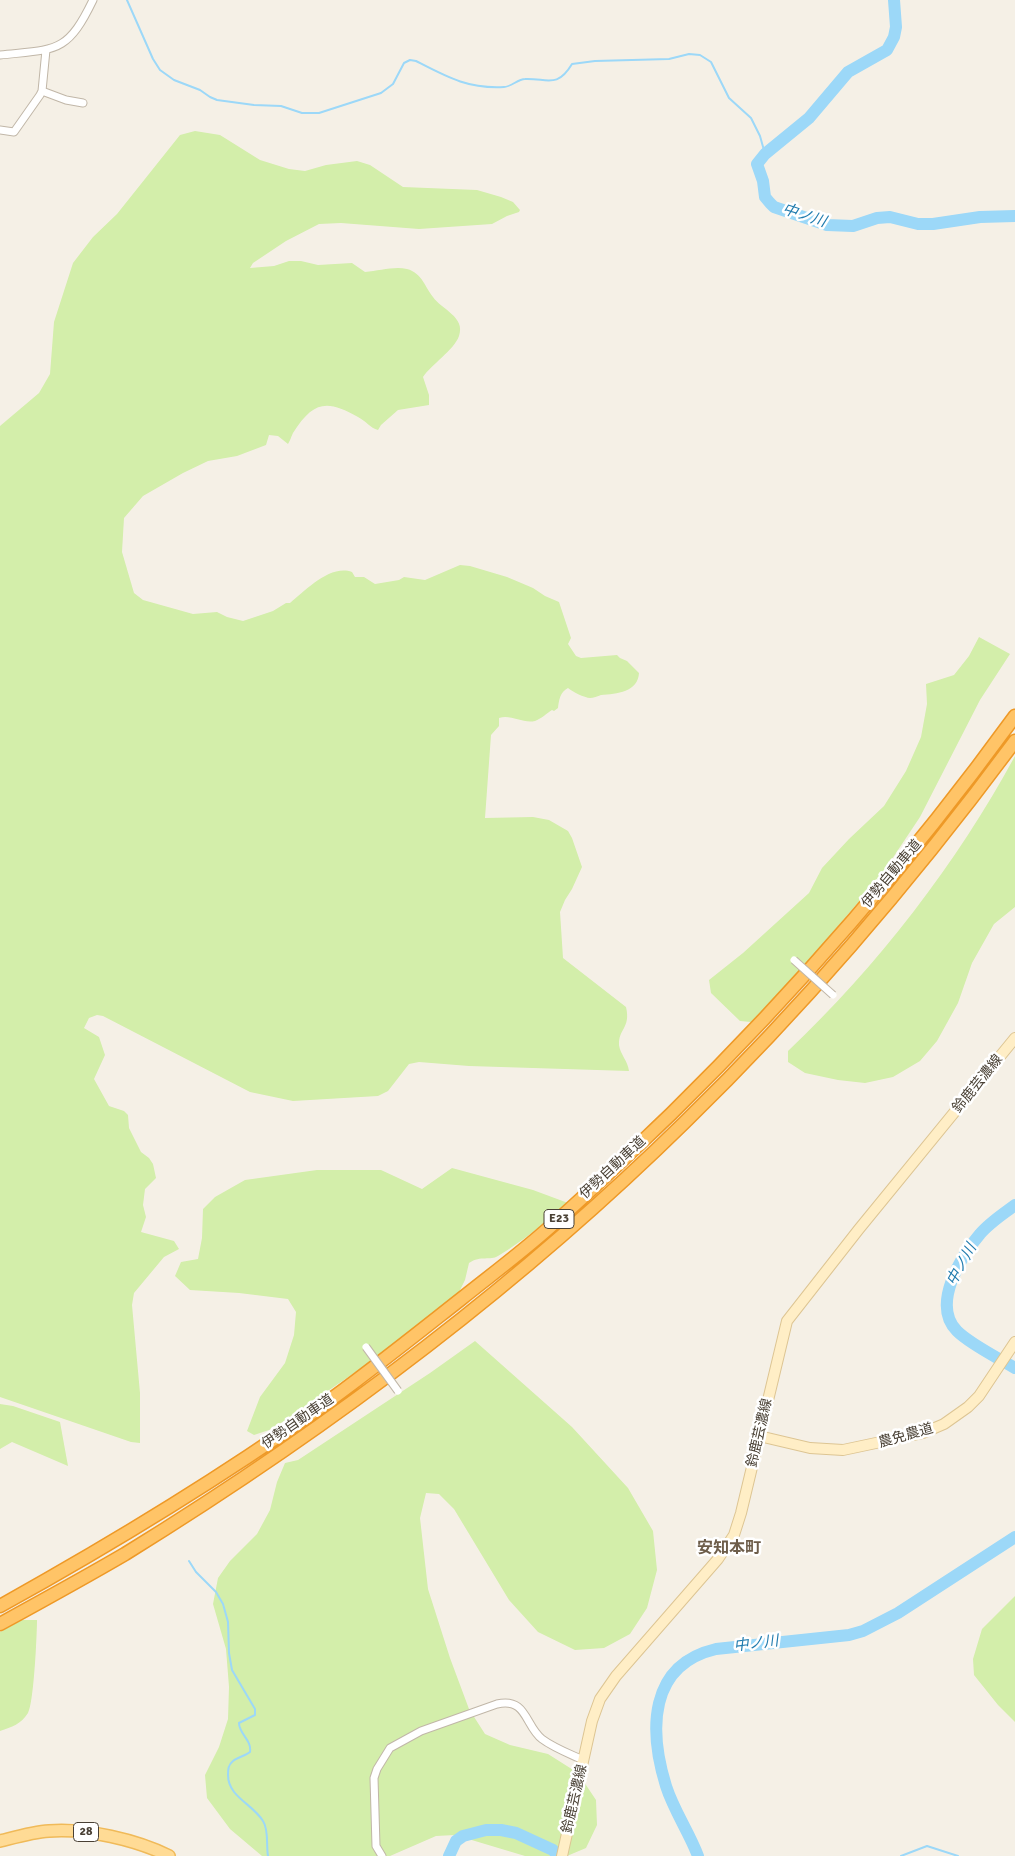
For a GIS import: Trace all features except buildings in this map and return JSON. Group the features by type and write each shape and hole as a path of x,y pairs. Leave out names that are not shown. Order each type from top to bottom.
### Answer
{"highway":[{"name":"伊勢自動車道","path":"0,1606 63,1572 172,1506 312,1413 417,1335 506,1265 553,1225 715,1071 789,992 906,858 976,770 1015,716"},
{"name":"伊勢自動車道","path":"0,1624 122,1555 290,1447 408,1361 565,1233 684,1123 801,1002 921,863 1015,741"}],"main road":[{"name":"鈴鹿芸濃線","path":"563,1851 592,1721 600,1699 616,1676 718,1559 734,1535 741,1513 787,1321 859,1229 1015,1038"},
{"name":"農免農道","path":"759,1436 810,1448 843,1450 923,1432 944,1424 957,1416 979,1396 1015,1342"},
{"name":"28","path":"0,1841 48,1831 72,1831 136,1843 169,1856"}],"street":[{"path":"0,55 46,50 68,40 78,29 93,0"},
{"path":"0,130 14,132 42,91 46,50"},
{"path":"42,91 66,100 83,103"},
{"path":"794,960 833,995"},
{"path":"366,1347 398,1391"},
{"path":"382,1856 376,1846 375,1773 390,1748 421,1731 497,1704 509,1703 514,1704 524,1712 532,1729 544,1741 583,1760"}],"green space":[{"path":"195,131 220,135 260,160 289,169 305,171 326,165 357,161 370,165 403,187 477,190 513,202 520,210 492,224 419,229 341,223 319,224 286,241 253,263 250,268 274,266 289,261 301,261 318,265 352,263 365,272 402,268 416,274 437,301 456,318 460,329 459,336 452,347 423,377 429,395 429,405 398,410 378,430 338,407 321,406 314,409 300,422 288,444 278,436 269,435 266,445 237,456 208,461 143,496 124,518 122,552 134,593 143,600 193,614 217,612 243,621 290,603 318,580 335,572 352,572 355,577 364,577 375,584 399,580 404,577 425,580 460,565 470,566 507,577 559,602 571,638 568,644 576,656 581,658 617,655 627,661 639,673 635,684 620,693 590,698 568,688 559,699 558,708 535,721 530,722 508,717 499,718 499,726 491,735 485,818 533,817 549,820 568,831 572,838 582,867 560,912 563,958 626,1007 627,1020 620,1035 619,1045 629,1071 469,1066 419,1062 409,1064 388,1091 378,1096 293,1101 250,1092 103,1016 97,1015 89,1018 84,1028 99,1037 105,1055 94,1079 109,1106 124,1111 128,1115 129,1128 141,1152 153,1164 156,1178 145,1189 143,1205 146,1217 141,1232 174,1241 179,1249 164,1257 134,1293 132,1305 140,1393 140,1443 131,1442 0,1397 0,426 39,393 50,374 54,322 73,263 93,237 117,214 180,135"},
{"path":"979,637 1010,654 980,700 920,817 880,877 765,1011 751,1022 740,1021 711,993 709,980 743,953 809,893 822,868 884,806 906,771 921,737 927,704 926,684 954,675 969,656"},
{"path":"1015,756 1015,907 994,924 972,963 958,1003 937,1041 920,1061 893,1077 865,1083 805,1073 788,1062 788,1051 853,985 913,912 968,835"},
{"path":"452,1168 533,1190 568,1203 534,1231 498,1256 477,1259 469,1263 465,1280 458,1294 379,1356 272,1429 254,1435 247,1431 260,1397 285,1363 294,1335 296,1312 288,1299 190,1290 175,1276 181,1262 198,1259 202,1238 203,1209 215,1197 245,1180 317,1170 381,1170 422,1189"},
{"path":"475,1341 572,1427 628,1488 653,1531 657,1570 647,1608 630,1634 604,1648 575,1650 538,1632 509,1600 454,1509 439,1494 426,1493 420,1518 428,1589 469,1709 485,1734 510,1745 548,1754 578,1773 596,1800 597,1825 586,1848 567,1856 525,1856 455,1835 436,1836 390,1856 262,1856 230,1829 207,1798 205,1775 219,1747 228,1719 229,1687 226,1649 213,1604 218,1578 230,1561 257,1534 270,1510 277,1482 285,1463 298,1460"},
{"path":"0,1404 13,1406 60,1422 68,1466 12,1442 0,1449"},
{"path":"1015,1596 1015,1722 998,1705 974,1675 973,1659 982,1629"},
{"path":"22,1620 37,1620 35,1668 30,1707 28,1713 19,1722 0,1731 0,1632"}],"waterway":[{"path":"127,0 153,59 160,70 174,80 200,90 217,100 254,105 281,106 302,113 319,113 381,93 393,84 404,63 410,60 458,81 479,86 504,87 522,79 556,79 567,72 572,64 595,61 669,59 689,54 700,55 711,62 729,98 751,118 760,136 765,154"},
{"name":"中ノ川","path":"894,0 896,27 894,37 887,50 848,72 809,118 765,154 757,164 763,181 765,197 774,207 827,225 853,226 877,218 890,217 918,224 933,224 980,217 1015,216"},
{"name":"中ノ川","path":"1015,1205 996,1219 972,1243 952,1281 947,1308 950,1320 957,1331 977,1346 1015,1368"},
{"name":"中ノ川","path":"698,1856 669,1795 660,1765 657,1744 656,1723 659,1703 666,1685 677,1669 694,1657 716,1649 849,1635 863,1631 898,1613 1015,1537"},
{"path":"189,1561 196,1572 216,1592 223,1604 228,1622 229,1653 232,1670 255,1709 255,1715 239,1723 249,1744 250,1752 231,1763 228,1775 229,1783 236,1795 259,1815 265,1825 268,1856"},
{"name":"中ノ川","path":"449,1856 456,1841 463,1836 486,1830 516,1833 553,1850 558,1856"},
{"path":"901,1856 927,1846 958,1856"}],"district":[{"name":"安知本町","path":"729,1549"}]}
